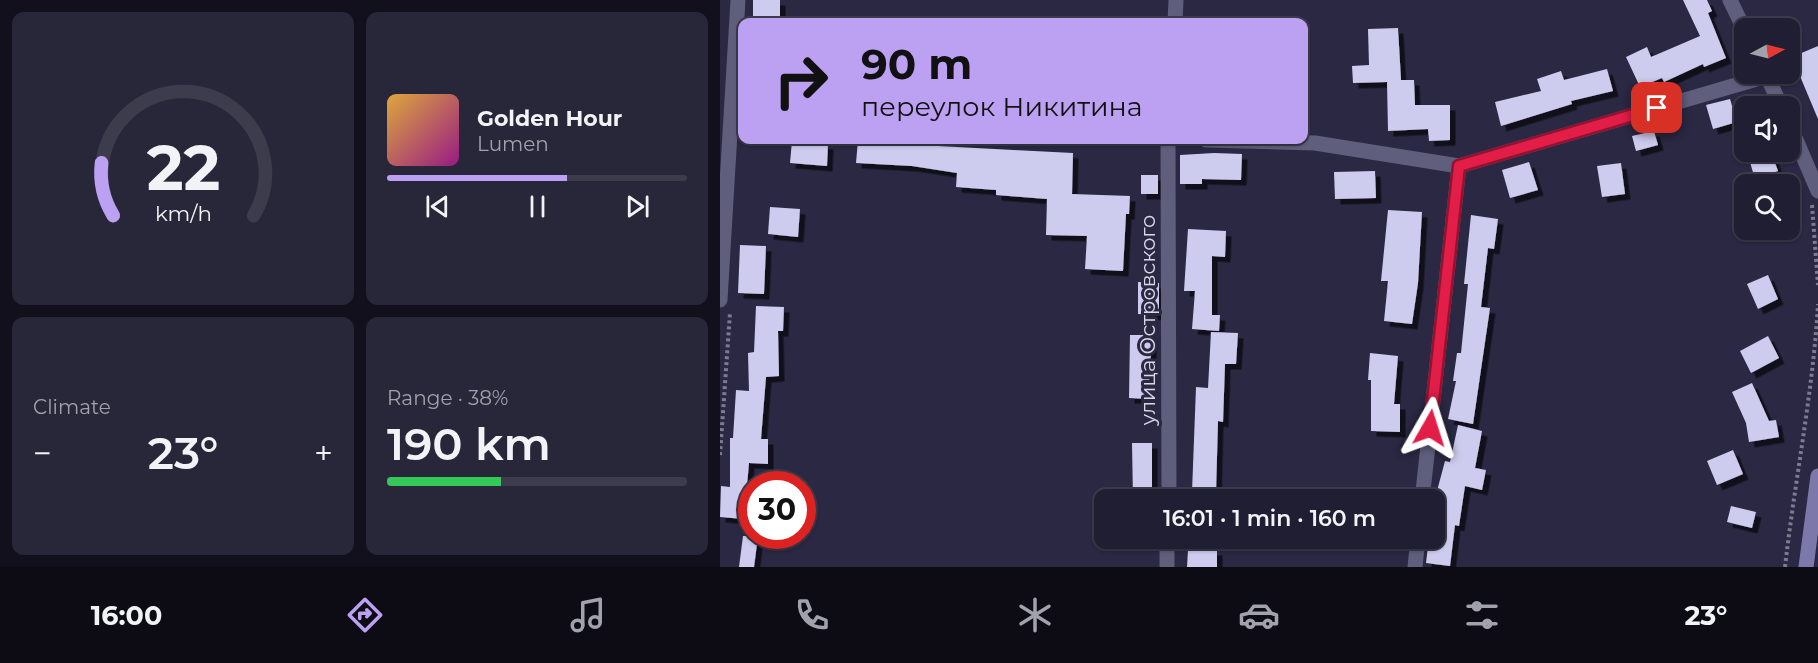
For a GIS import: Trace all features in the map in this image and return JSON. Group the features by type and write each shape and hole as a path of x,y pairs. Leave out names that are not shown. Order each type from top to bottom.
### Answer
{"main road":[{"path":"1806,567 1818,476"}],"street":[{"path":"720,300 737,115 738,0"},
{"path":"1174,18 1176,0"},
{"path":"1730,0 1739,18"},
{"path":"1308,143 1459,166 1737,84"},
{"name":"улица Островского","path":"1168,144 1169,489"},
{"path":"1800,155 1815,198"},
{"path":"1423,489 1459,166"},
{"path":"1167,549 1167,567"},
{"path":"1415,567 1417,549"}],"path":[{"path":"1815,198 1818,285"},
{"path":"1785,567 1796,473 1814,363 1818,304"}],"building":[{"path":"753,0 780,0 780,17 753,17"},
{"path":"1683,0 1707,0 1712,11 1708,13 1726,58 1704,67 1703,64 1664,82 1662,78 1640,87 1626,57 1647,47 1651,57 1700,36"},
{"path":"1398,28 1401,80 1414,80 1415,105 1450,105 1450,140 1429,141 1428,129 1388,131 1387,82 1353,83 1352,66 1369,65 1368,29"},
{"path":"1818,46 1818,119 1800,76 1800,54"},
{"path":"1607,69 1613,91 1571,101 1572,104 1501,126 1495,102 1541,91 1537,79 1561,71 1564,80"},
{"path":"1730,99 1734,123 1713,129 1706,105"},
{"path":"1654,131 1658,145 1636,151 1632,136"},
{"path":"792,144 828,144 827,166 790,163"},
{"path":"858,144 938,144 938,146 1073,153 1072,194 1130,196 1129,214 1126,214 1123,271 1085,269 1087,236 1046,235 1047,199 996,195 996,190 956,187 957,173 912,166 856,163"},
{"path":"1242,154 1241,180 1202,179 1202,184 1180,184 1180,155"},
{"path":"1529,162 1538,190 1510,198 1502,170"},
{"path":"1750,162 1775,162 1778,171 1769,174 1754,174"},
{"path":"1621,163 1625,194 1602,197 1597,166"},
{"path":"1375,171 1376,198 1335,199 1334,172"},
{"path":"1141,175 1158,175 1158,194 1141,194"},
{"path":"770,207 800,209 798,237 768,234"},
{"path":"1388,210 1422,212 1418,283 1412,324 1384,321 1388,281 1381,281"},
{"path":"1471,215 1498,219 1494,249 1488,248 1481,307 1490,308 1473,424 1448,419 1456,381 1453,381 1457,353 1461,353 1468,284 1464,284"},
{"path":"1188,229 1226,231 1225,257 1212,256 1212,315 1220,315 1219,331 1192,329 1195,291 1184,291"},
{"path":"740,245 766,246 764,294 738,293"},
{"path":"1768,275 1778,299 1758,309 1747,284"},
{"path":"1138,282 1159,283 1159,315 1138,314"},
{"path":"756,306 784,307 783,331 778,331 779,376 766,377 761,439 768,439 768,464 749,463 748,471 738,471 738,518 720,517 721,486 730,487 730,438 733,438 736,390 749,391 748,353 754,352"},
{"path":"1211,332 1238,333 1236,364 1225,364 1223,422 1218,421 1216,489 1192,489 1196,387 1208,388"},
{"path":"1130,335 1152,335 1148,399 1129,398"},
{"path":"1768,336 1779,358 1751,373 1740,351"},
{"path":"1370,353 1398,356 1394,404 1400,404 1400,432 1371,431 1371,380 1368,380"},
{"path":"1752,383 1769,421 1776,420 1779,437 1749,442 1746,423 1732,392"},
{"path":"1458,425 1482,431 1475,468 1486,470 1482,490 1465,486 1459,526 1455,525 1450,566 1426,563 1428,549 1445,549 1445,489 1438,489 1445,461 1450,462"},
{"path":"1132,443 1152,443 1152,489 1133,489"},
{"path":"1733,450 1743,474 1717,485 1707,461"},
{"path":"1731,506 1756,512 1752,528 1727,522"},
{"path":"741,549 756,549 754,567 739,567"},
{"path":"1188,550 1217,550 1217,567 1187,567"}],"route":[{"path":"1430,428 1459,166 1657,108"}]}
